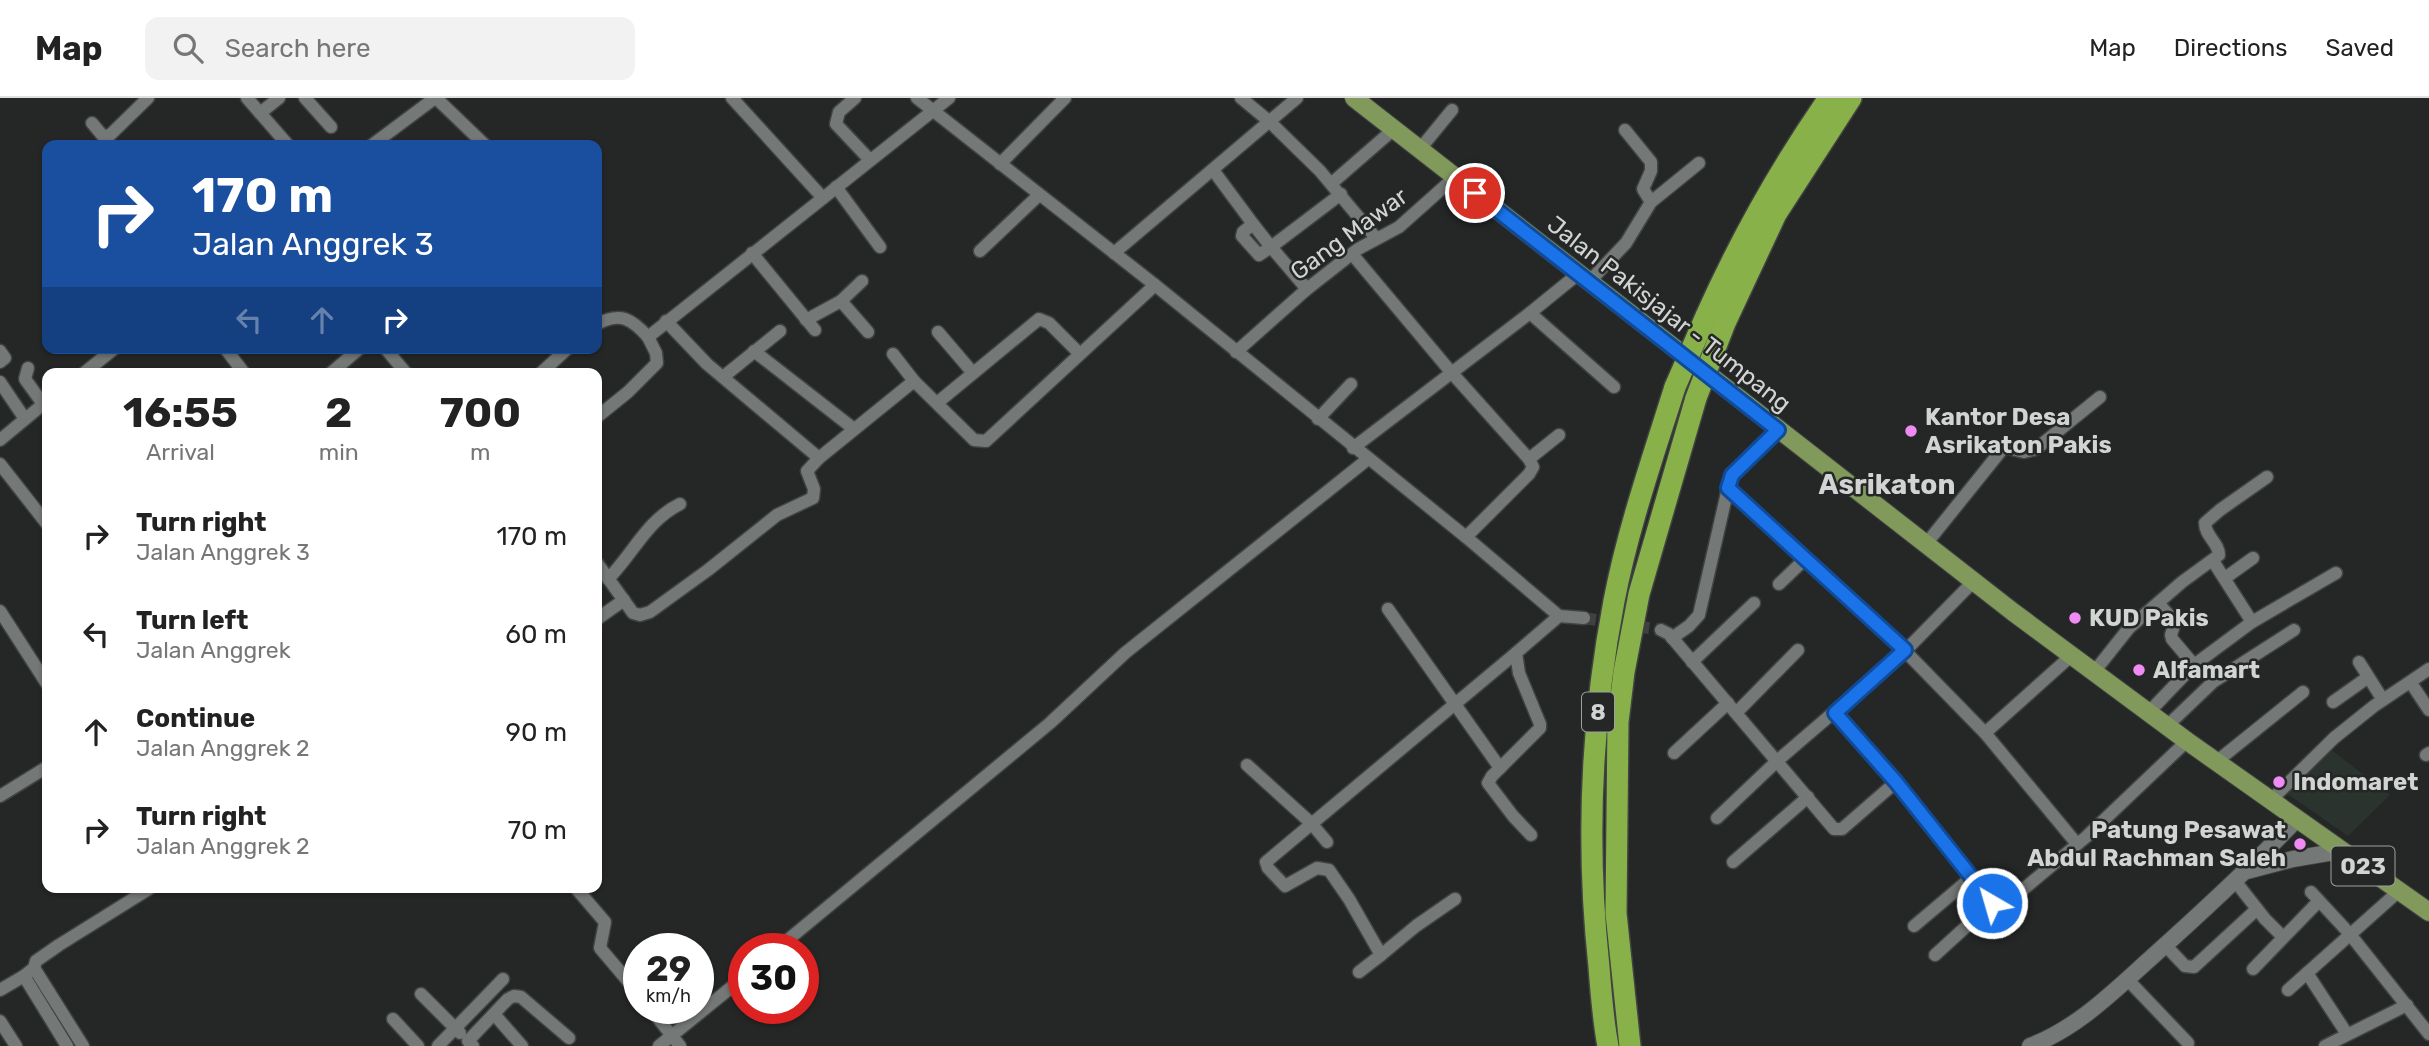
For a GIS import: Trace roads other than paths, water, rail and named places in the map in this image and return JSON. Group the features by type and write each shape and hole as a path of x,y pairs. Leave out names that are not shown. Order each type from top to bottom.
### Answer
{"highway":[{"name":"8","path":"1630,1046 1616,913 1618,722 1624,672 1639,594 1696,398 1722,280 1770,189 1829,98"},
{"name":"8","path":"1608,1046 1594,911 1592,798 1600,699 1614,601 1633,524 1675,387 1776,214 1851,98"}],"main road":[{"name":"Jalan Pakisjajar - Tumpang","path":"1354,98 1583,279 2071,656 2296,820 2429,912"}],"street":[{"path":"92,123 102,135 109,136 148,98"},
{"path":"247,98 284,140"},
{"path":"260,113 279,98"},
{"path":"377,140 418,103 436,98 480,140"},
{"path":"732,98 823,198"},
{"path":"855,98 839,112 836,124 870,160"},
{"path":"917,98 1155,285 1466,537 1559,616 1584,618"},
{"path":"648,337 949,98"},
{"path":"1000,164 1065,98"},
{"path":"1241,98 1270,122 1332,183 1376,238"},
{"path":"1114,253 1297,98"},
{"path":"312,100 331,127"},
{"path":"1420,149 1452,110"},
{"path":"1332,183 1394,129"},
{"path":"1625,130 1651,162 1651,171 1643,190 1651,202"},
{"path":"1353,448 1531,313 1583,279 1633,234 1651,202 1699,163"},
{"path":"1213,170 1253,224 1242,236 1259,255 1341,194"},
{"name":"Gang Mawar","path":"1236,352 1307,289 1352,254 1399,227 1455,177"},
{"path":"836,187 880,247"},
{"path":"980,251 1040,195"},
{"path":"1270,247 1307,289"},
{"path":"752,253 810,325 862,281"},
{"path":"1352,254 1451,372 1529,459 1532,467 1529,474 1466,537"},
{"path":"893,354 914,381 974,440 986,441 1155,285"},
{"path":"841,300 868,332"},
{"path":"1531,313 1614,387"},
{"path":"602,321 610,317 626,318 636,324 648,337 656,353 657,363 602,413"},
{"path":"937,403 1039,319 1049,323 1079,353"},
{"path":"666,321 723,377 819,458"},
{"path":"723,377 780,331"},
{"path":"939,332 973,373"},
{"path":"0,351 5,358 0,362"},
{"path":"754,351 854,429"},
{"path":"90,368 108,354"},
{"path":"230,354 240,368"},
{"path":"337,368 353,354"},
{"path":"390,354 402,368"},
{"path":"546,368 562,354"},
{"path":"28,368 25,379 42,399"},
{"path":"602,571 637,615 650,612 777,515 813,498 814,489 807,471 819,458 914,381"},
{"path":"0,382 25,419"},
{"path":"1318,419 1351,384"},
{"path":"1926,544 1999,452 2007,447 2024,452 2036,449 2101,397"},
{"path":"0,440 42,405"},
{"path":"1672,638 1699,615 1732,475 1778,430"},
{"path":"1529,459 1559,435"},
{"path":"796,933 1050,723 1125,653 1368,459"},
{"path":"0,464 42,518"},
{"path":"2094,672 2129,628 2182,582 2213,561 2220,553 2205,528 2206,523 2220,510 2264,480"},
{"path":"1728,488 1905,650 1985,733 2077,844"},
{"path":"608,579 623,565 631,550 661,515 680,504"},
{"path":"2225,578 2253,558"},
{"path":"1779,584 1804,560"},
{"path":"2213,561 2252,622"},
{"path":"2149,712 2193,665 2252,622 2332,576"},
{"path":"1717,818 1777,761 1905,650 1973,581"},
{"path":"602,615 624,600"},
{"path":"1692,662 1754,603"},
{"path":"2158,603 2175,622 2172,639 2193,665"},
{"path":"1388,609 1500,768"},
{"path":"0,611 42,676"},
{"path":"1381,955 1329,870 1317,868 1285,886 1268,868 1266,864 1269,858 1559,616"},
{"path":"1661,630 1672,638 1838,831 1896,782"},
{"path":"2167,726 2213,682 2294,630"},
{"path":"1674,753 1732,708 1798,650"},
{"path":"1516,653 1519,673 1540,728 1488,783 1531,835"},
{"path":"1985,733 2071,656"},
{"path":"2359,662 2383,700"},
{"path":"2270,801 2334,738 2429,669"},
{"path":"2333,702 2367,678"},
{"path":"2411,683 2429,710"},
{"path":"2216,762 2303,691"},
{"path":"1835,713 1896,782 1992,903 1999,907 2006,906 2077,844 2187,741"},
{"path":"1247,765 1311,823 1327,842"},
{"path":"0,796 42,770"},
{"path":"1733,862 1808,797"},
{"path":"2030,1046 2060,1032 2089,1012 2241,876 2296,820"},
{"path":"2241,876 2293,859 2340,851"},
{"path":"2241,876 2257,909 2283,937"},
{"path":"1914,926 1972,877"},
{"path":"2288,990 2399,891"},
{"path":"0,990 29,972 36,961 59,945 142,893"},
{"path":"580,893 605,922 600,948 623,975"},
{"path":"2253,969 2315,897 2350,933 2429,1034"},
{"path":"1359,972 1416,926 1455,899"},
{"path":"1935,955 1992,903"},
{"path":"2165,945 2185,965 2194,967 2257,909"},
{"path":"29,972 66,1046"},
{"path":"29,972 83,1046"},
{"path":"2307,973 2347,1034"},
{"path":"438,1046 503,979"},
{"path":"2127,979 2188,1043"},
{"path":"659,1046 728,989"},
{"path":"421,994 470,1043 508,999 514,996 521,997 569,1038"},
{"path":"2325,1046 2407,1005"},
{"path":"494,1014 522,1046"},
{"path":"393,1019 418,1046"},
{"path":"0,1021 16,1046"},
{"path":"664,1024 680,1046"}],"tunnel":[{"path":"1584,618 1661,630"}],"place":[{"name":"Kantor Desa Asrikaton Pakis","path":"1911,431"},
{"name":"KUD Pakis","path":"2075,618"},
{"name":"Alfamart","path":"2139,670"},
{"name":"Indomaret","path":"2279,782"},
{"name":"Patung Pesawat Abdul Rachman Saleh","path":"2300,844"}],"district":[{"name":"Asrikaton","path":"1887,484"}]}
